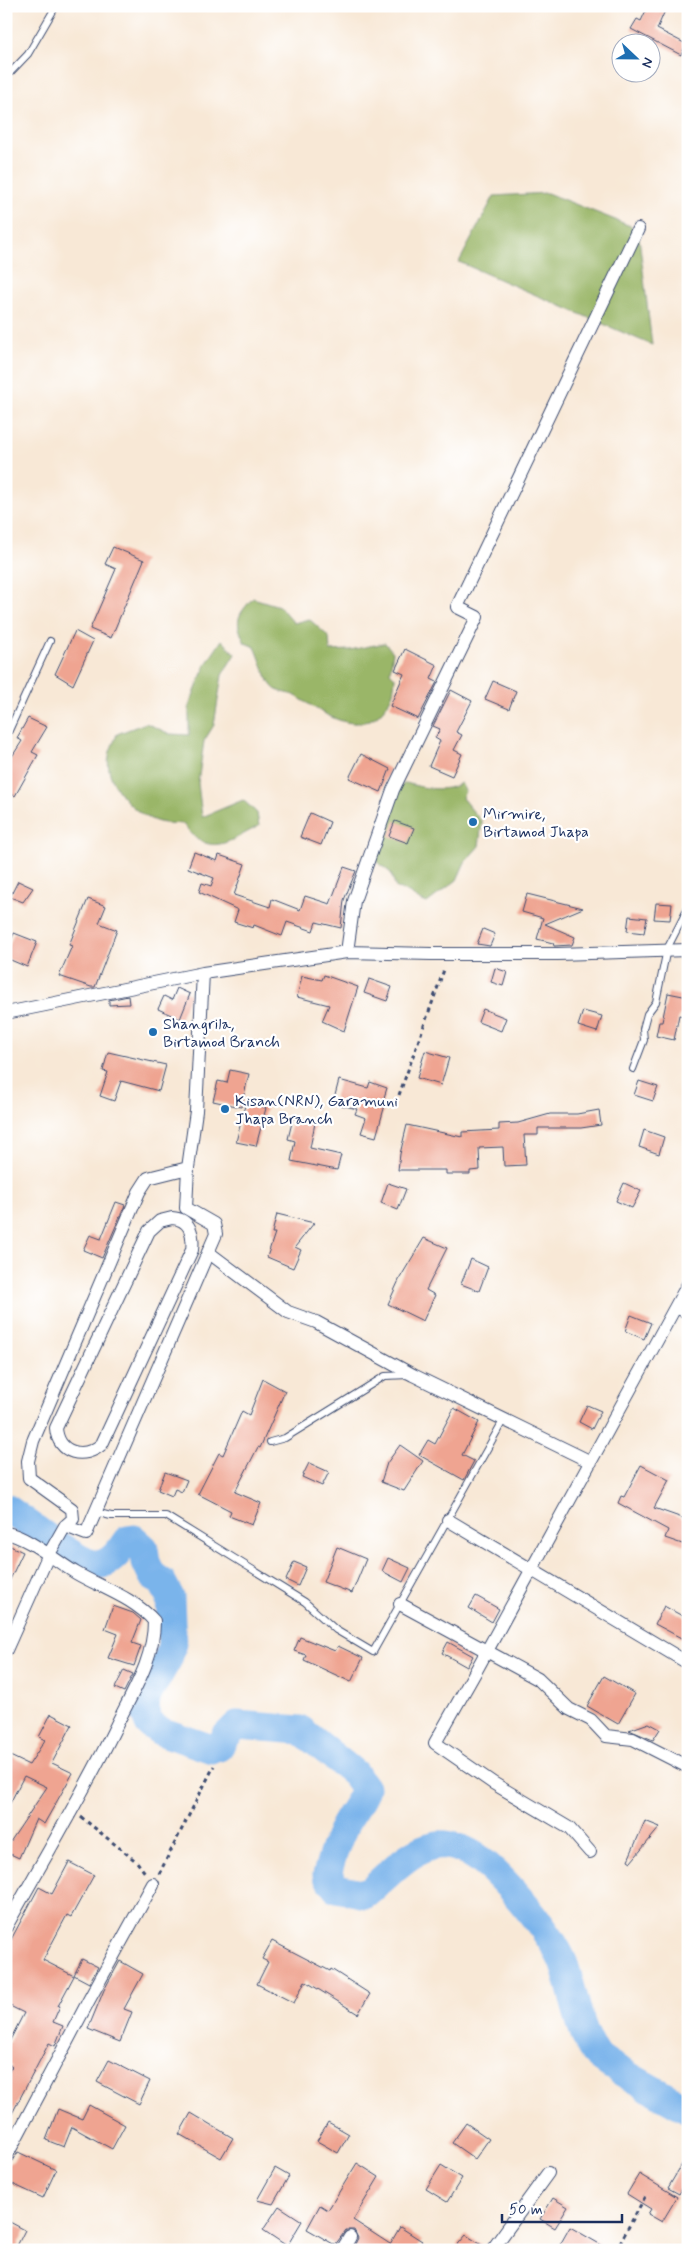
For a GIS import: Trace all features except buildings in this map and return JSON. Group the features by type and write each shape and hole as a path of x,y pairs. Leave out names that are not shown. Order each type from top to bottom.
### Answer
{"street":[{"path":"347,952 354,901 393,790 477,617 457,607 638,230"},
{"path":"6,1013 204,973 347,952 558,954 667,949 688,950"},
{"path":"64,1529 86,1534 216,1234 214,1224 186,1208 188,1168 196,1110 204,973"},
{"path":"6,1650 50,1553 64,1529 73,1519 72,1509 29,1478 28,1461 33,1441 139,1192 148,1178 188,1168"},
{"path":"177,1218 188,1225 192,1232 192,1250 102,1444 90,1452 74,1453 60,1444 56,1428 149,1231 160,1222 177,1218"},
{"path":"208,1252 288,1312 316,1322 412,1375 591,1462"},
{"path":"590,1852 569,1828 493,1783 435,1743 488,1650 688,1284"},
{"path":"448,1520 688,1663"},
{"path":"6,1927 73,1811 151,1654 154,1622 145,1611 7,1527"},
{"path":"400,1604 488,1650 538,1679 570,1709 591,1720 606,1736 633,1739 688,1767"},
{"path":"6,2157 153,1884"},
{"path":"492,2250 548,2173"},
{"path":"342,2250 350,2237"}],"lane":[{"path":"6,78 28,54 56,6"},
{"path":"6,738 50,641"},
{"path":"633,1069 644,1040 642,1029 647,1014 656,1002 667,949 688,908"},
{"path":"673,1310 688,1315"},
{"path":"270,1442 285,1438 385,1376 412,1375"},
{"path":"95,1512 111,1516 166,1516 305,1602 336,1630 373,1652 504,1419"}],"path":[{"path":"398,1095 450,954"},
{"path":"73,1811 137,1862 153,1884 214,1766"},
{"path":"616,2250 645,2196"}],"green space":[{"path":"547,193 638,229 652,345 459,262 494,196"},
{"path":"253,598 279,606 294,623 309,619 329,637 330,651 350,650 385,643 393,652 390,672 395,677 391,697 383,710 369,720 358,723 348,722 326,714 296,696 274,688 270,683 255,647 245,643 239,629 238,623 243,609"},
{"path":"222,640 235,654 222,675 214,725 204,741 198,783 202,817 243,800 257,813 259,826 228,842 210,844 193,835 183,824 159,822 140,813 116,787 108,766 110,750 117,734 146,723 170,734 189,735 189,706 206,664"},
{"path":"406,783 441,789 461,783 465,791 462,798 482,822 479,846 465,862 457,880 427,903 396,888 391,873 376,861 377,847 393,790"}],"waterway":[{"path":"6,1508 68,1552 93,1564 102,1564 110,1560 127,1540 134,1539 144,1548 146,1562 152,1575 162,1582 170,1597 172,1646 168,1659 146,1697 145,1713 149,1724 160,1731 212,1749 219,1747 226,1736 237,1725 301,1730 354,1773 365,1788 344,1826 327,1875 337,1888 366,1894 407,1858 416,1852 437,1845 453,1846 475,1856 514,1892 557,1950 567,1973 584,2031 594,2052 622,2072 688,2109"}],"place":[{"name":"Mirmire, Birtamod Jhapa","path":"473,822"},
{"name":"Shangrila, Birtamod Branch","path":"153,1032"},
{"name":"Kisan(NRN), Garamuni Jhapa Branch","path":"225,1109"}]}
